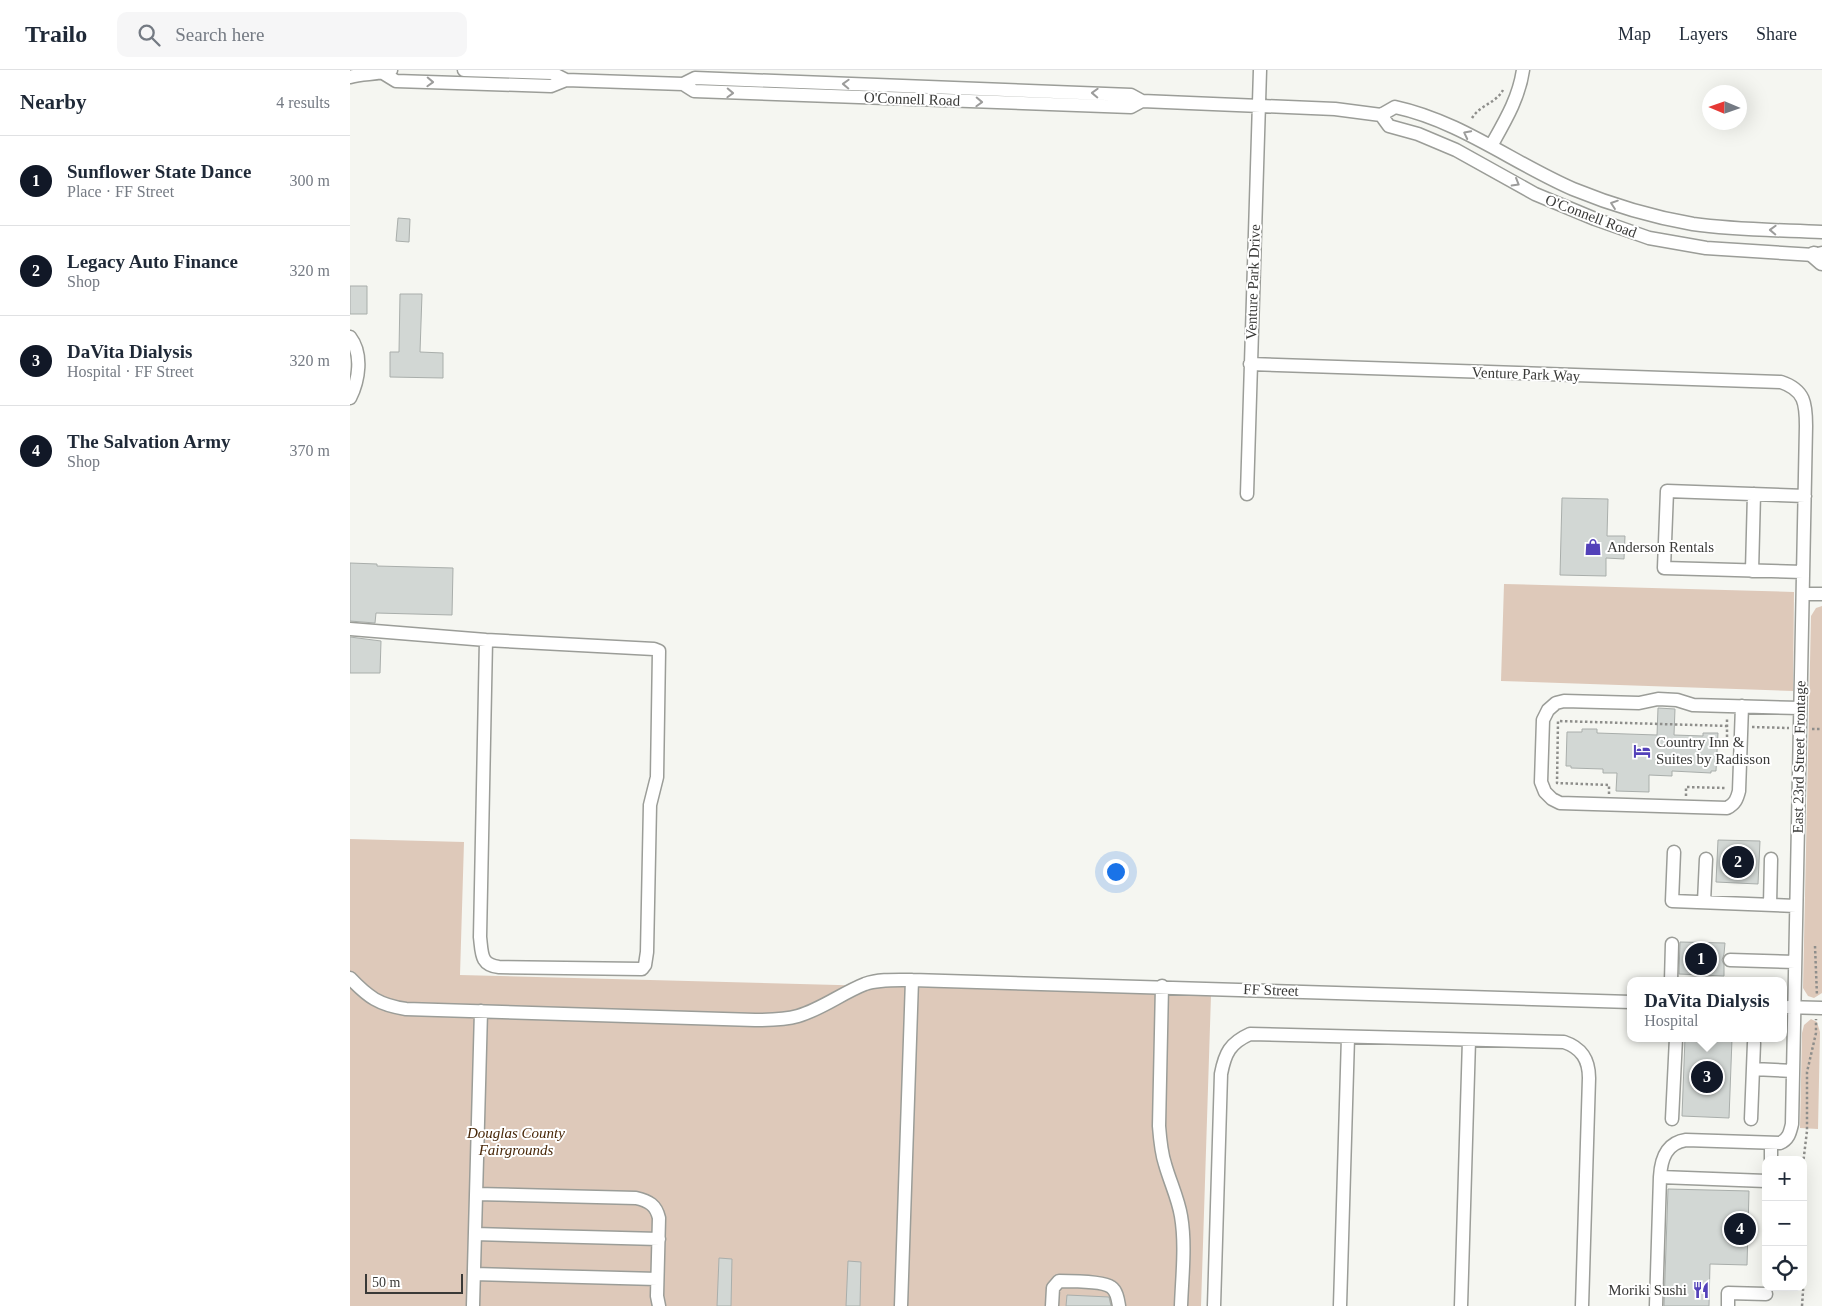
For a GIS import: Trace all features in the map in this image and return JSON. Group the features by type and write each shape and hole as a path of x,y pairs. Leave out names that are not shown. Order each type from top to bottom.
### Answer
{"street":[{"name":"O'Connell Road","path":"464,70 552,73 566,80"},
{"name":"Venture Park Drive","path":"1247,494 1260,70"},
{"path":"1491,146 1518,95 1523,70"},
{"name":"O'Connell Road","path":"350,77 368,73 387,72 396,81 551,86 566,80 683,84 694,92 1131,107 1142,101 1335,109 1381,115 1395,107 1454,127 1569,187 1652,215 1721,227 1822,232"},
{"name":"O'Connell Road","path":"1381,115 1389,126 1423,136 1456,150 1535,194 1594,219 1649,238 1706,248 1819,257"},
{"path":"350,337 359,361 355,388 350,398"},
{"name":"Venture Park Way","path":"1250,364 1780,382 1790,385 1798,392"},
{"name":"East 23rd Street Frontage","path":"1771,1143 1785,1140 1790,1133 1792,1124 1793,1070 1789,1007 1795,962 1806,410 1804,399 1798,392"},
{"path":"1803,572 1664,568 1667,491 1805,496"},
{"path":"1752,571 1754,494"},
{"path":"1803,594 1822,594"},
{"path":"350,629 486,640 654,649 659,651 657,776 650,805 647,952 645,965 642,969 490,966 485,962 480,937 486,640"},
{"path":"1742,706 1739,791 1737,800 1732,806 1727,808 1560,803 1552,799 1545,792 1541,782 1543,720 1548,710 1556,703 1564,701 1639,703 1658,699 1677,700 1694,705 1742,706 1800,708"},
{"path":"1674,852 1672,901 1796,906"},
{"path":"1704,902 1706,859"},
{"path":"1770,905 1771,859"},
{"path":"1671,977 1672,944"},
{"path":"1730,960 1795,962"},
{"name":"FF Street","path":"350,978 376,1001 390,1007 406,1009 775,1020 797,1017 865,984 880,981 912,980 1162,986 1627,1002"},
{"path":"901,1306 912,980"},
{"path":"1162,986 1160,1144 1164,1163 1178,1200 1182,1219 1181,1306"},
{"path":"1789,1007 1822,1008"},
{"path":"473,1306 481,1011"},
{"path":"1214,1306 1221,1074 1225,1056 1237,1042 1250,1034 1564,1042 1574,1045 1586,1058 1589,1068 1582,1306"},
{"path":"1340,1306 1348,1037"},
{"path":"1461,1306 1469,1040"},
{"path":"1672,1119 1676,1042"},
{"path":"1751,1120 1754,1044"},
{"path":"1753,1069 1793,1070"},
{"path":"1656,1306 1660,1177 1663,1159 1667,1150 1679,1141 1686,1140 1771,1143 1770,1156"},
{"path":"1660,1177 1762,1181"},
{"path":"476,1194 636,1198 652,1204 658,1211 659,1218 657,1279 659,1306"},
{"path":"474,1234 659,1239"},
{"path":"474,1274 657,1279"},
{"path":"1052,1306 1053,1288 1059,1280 1102,1284 1112,1287 1117,1297 1118,1306"},
{"path":"1728,1306 1728,1292 1766,1296"}],"path":[{"path":"1472,118 1480,108 1499,97 1506,83"},
{"path":"1727,706 1726,739 1728,747"},
{"path":"1609,795 1609,785 1557,783 1558,721 1821,729"},
{"path":"1686,798 1686,787 1730,788"},
{"path":"1815,946 1817,995"},
{"path":"1804,1156 1807,1131 1808,1072 1816,1033 1816,1022"},
{"path":"1802,1306 1804,1246"}],"green space":[{"path":"1504,584 1794,592 1793,691 1501,681"},
{"path":"1822,606 1822,993 1814,998 1808,996 1803,988 1811,616 1816,608"},
{"name":"Douglas County Fairgrounds","path":"350,839 464,842 460,975 1211,995 1201,1306 350,1306"},
{"path":"1811,1019 1817,1022 1820,1032 1818,1129 1800,1128 1802,1033 1804,1025"}],"building":[{"path":"398,218 410,219 409,242 396,241"},
{"path":"350,286 367,286 367,314 350,314"},
{"path":"400,294 422,294 420,352 443,353 443,378 390,377 390,352 399,352"},
{"name":"Anderson Rentals","path":"1562,498 1608,499 1607,536 1625,536 1624,559 1606,558 1606,576 1560,575"},
{"path":"350,563 377,564 377,566 453,568 452,615 376,613 375,623 350,621"},
{"path":"350,637 381,641 380,673 350,673"},
{"name":"Country Inn & Suites by Radisson","path":"1658,708 1675,709 1674,735 1703,736 1703,733 1718,733 1716,771 1711,771 1711,773 1672,771 1672,776 1649,775 1649,792 1616,791 1617,773 1603,773 1603,769 1571,768 1571,766 1566,766 1567,732 1597,729 1597,733 1657,735"},
{"path":"1718,840 1760,841 1758,884 1716,882"},
{"path":"1680,942 1725,943 1722,960 1724,976 1679,974"},
{"path":"1685,1042 1732,1042 1729,1118 1682,1116"},
{"path":"1668,1189 1749,1191 1747,1265 1710,1264 1709,1306 1664,1306"},
{"path":"719,1258 732,1259 731,1306 717,1306"},
{"path":"848,1261 861,1262 860,1306 846,1306"},
{"path":"1067,1295 1109,1297 1111,1306 1066,1306"}],"place":[{"name":"Anderson Rentals","path":"1593,547"},
{"name":"Country Inn & Suites by Radisson","path":"1642,751"},
{"name":"Legacy Auto Finance","path":"1738,862"},
{"name":"Sunflower State Dance","path":"1701,959"},
{"name":"DaVita Dialysis","path":"1707,1077"},
{"name":"The Salvation Army","path":"1740,1229"},
{"name":"Moriki Sushi","path":"1701,1290"}]}
